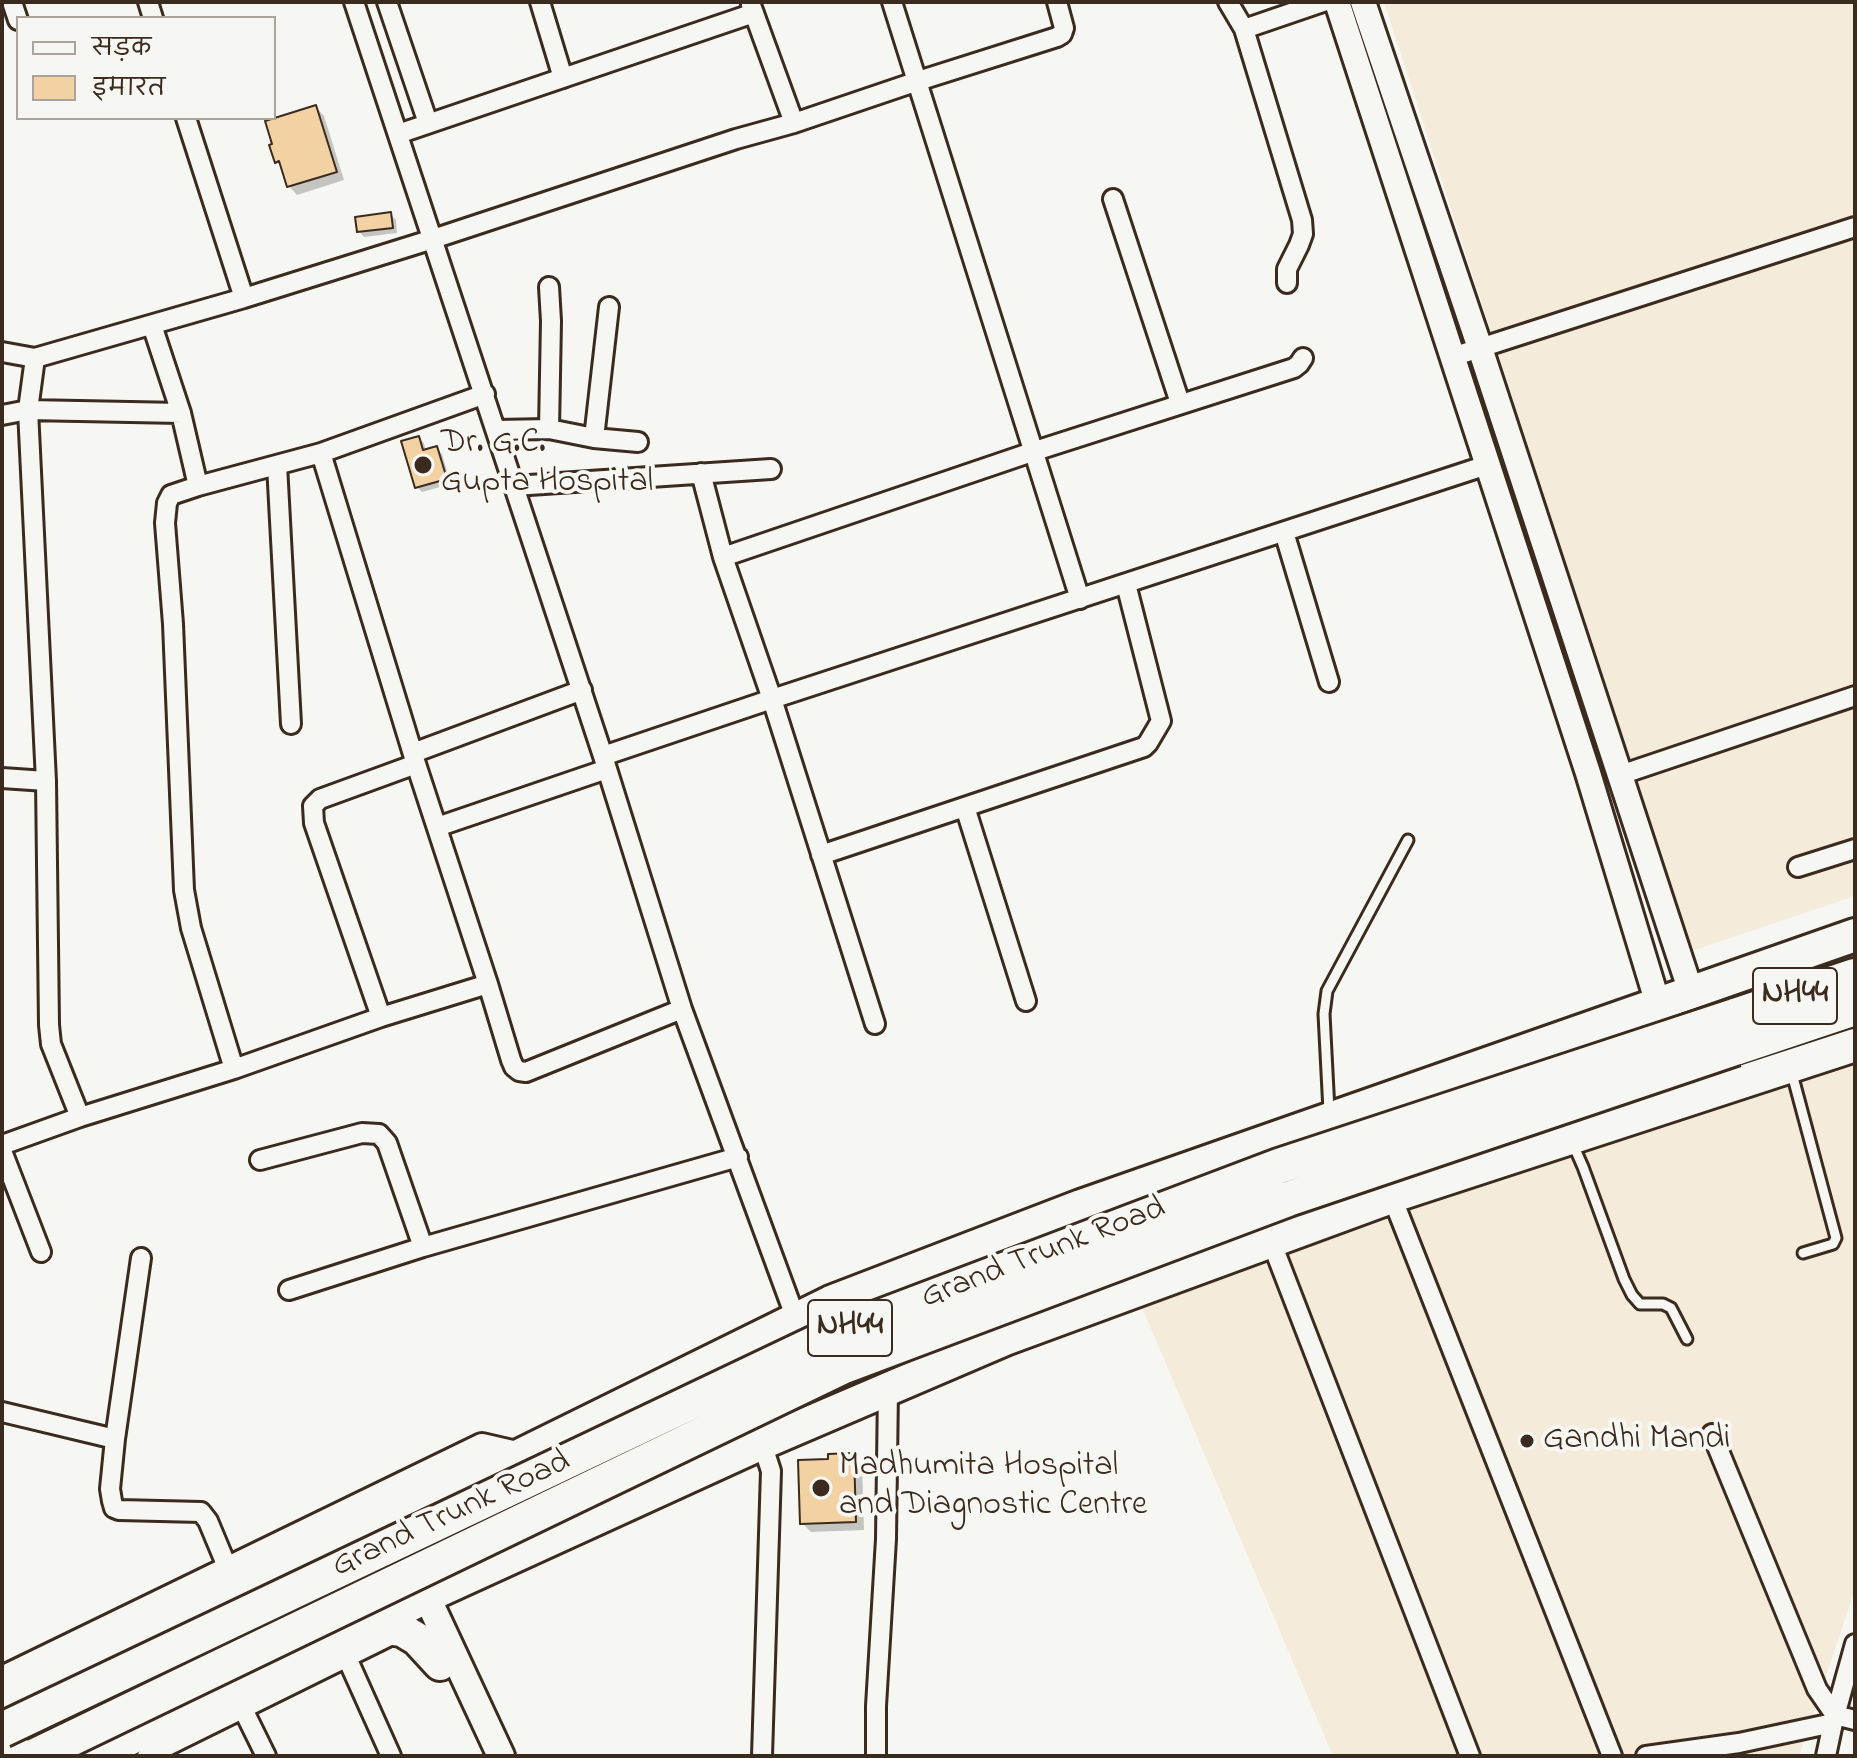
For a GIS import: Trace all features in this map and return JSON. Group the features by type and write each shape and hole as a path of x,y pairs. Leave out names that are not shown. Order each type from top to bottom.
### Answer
{"highway":[{"path":"2,1702 236,1578 389,1520 831,1302 1081,1206 1855,935"},
{"name":"Grand Trunk Road","path":"35,1756 844,1366 1735,1032 1855,976"},
{"name":"Grand Trunk Road","path":"2,1730 830,1336 1279,1166 1735,1032 1855,1008"},
{"path":"121,1753 343,1650 370,1626 414,1610 762,1443 983,1348 1392,1197 1855,1045"},
{"path":"941,1260 983,1348"},
{"path":"414,1610 417,1639 440,1664"}],"main road":[{"path":"389,1520 414,1610 501,1756"},
{"path":"440,1664 484,1756"}],"street":[{"path":"354,2 582,690 682,1009 796,1319"},
{"path":"387,2 428,123"},
{"path":"540,2 563,78"},
{"path":"892,2 1080,599"},
{"path":"2,352 35,358 244,298 1057,37 1064,28 1057,2"},
{"path":"1228,2 1244,29 1302,220 1303,234 1287,269 1287,283"},
{"path":"1244,29 1323,2"},
{"path":"1337,2 1588,773 1658,1004"},
{"path":"1363,2 1691,992"},
{"path":"398,134 563,78 752,8 794,123"},
{"path":"187,120 244,298"},
{"path":"1113,199 1180,403"},
{"path":"1452,357 1855,227"},
{"path":"549,287 549,429"},
{"path":"594,438 609,307"},
{"path":"152,325 181,413 198,486"},
{"path":"35,358 28,410 46,781 49,1025 51,1044 80,1117"},
{"path":"723,557 1180,403 1294,368 1303,358"},
{"path":"234,1069 191,928 184,890 167,503 171,495 321,453 485,394"},
{"path":"2,415 28,410 181,413"},
{"path":"496,430 549,429 594,438 638,442"},
{"path":"321,453 511,1060 519,1071 526,1072 682,1009"},
{"path":"277,465 291,724"},
{"path":"437,827 772,699 1487,465"},
{"path":"514,486 771,469"},
{"path":"701,473 723,557 772,699 875,1024"},
{"path":"1284,532 1329,682"},
{"path":"821,855 1144,747 1161,721 1126,584"},
{"path":"381,1017 312,813 313,806 320,799 414,758 582,690"},
{"path":"1620,775 1855,696"},
{"path":"2,778 46,781"},
{"path":"965,807 1026,1001"},
{"path":"1798,867 1855,849"},
{"path":"41,1252 2,1148 80,1117 488,984"},
{"path":"260,1160 362,1133 379,1134 387,1143 423,1247"},
{"path":"289,1290 423,1247 738,1157"},
{"path":"1392,1197 1612,1756"},
{"path":"1271,1241 1470,1756"},
{"path":"141,1258 115,1439 110,1489 114,1508 201,1512 236,1578"},
{"path":"876,1756 886,1539 888,1389"},
{"path":"2,1412 115,1439"},
{"path":"1712,1434 1817,1689 1834,1719"},
{"path":"762,1443 771,1471 762,1756"},
{"path":"2,1679 236,1578 482,1446 521,1455"},
{"path":"391,1756 343,1650 414,1610"},
{"path":"1826,1756 1855,1644"},
{"path":"238,1698 266,1756"},
{"path":"1646,1756 1739,1743 1834,1719 1855,1720"}],"lane":[{"path":"1329,1119 1324,1014 1327,991 1408,840"},
{"path":"1790,1067 1836,1238 1833,1244 1803,1253"},
{"path":"1570,1138 1632,1295 1640,1304 1663,1304 1671,1308 1687,1339"}],"shaded area":[{"path":"1384,2 1855,2 1855,896 1692,951"},
{"name":"Gandhi Mandi","path":"1855,1048 1855,1590 1799,1756 1333,1756 1135,1291"}],"building":[{"path":"316,105 337,172 287,187 279,161 275,163 269,145 272,144 265,121"},
{"path":"391,212 393,228 357,232 355,217"},
{"path":"419,436 423,450 437,446 447,479 415,488 401,441"},
{"path":"854,1453 856,1522 800,1524 798,1460 828,1459 828,1454"}],"place":[{"name":"Dr. G.C. Gupta Hospital","path":"423,465"},
{"name":"Gandhi Mandi","path":"1527,1441"},
{"name":"Madhumita Hospital and Diagnostic Centre","path":"821,1488"}]}
